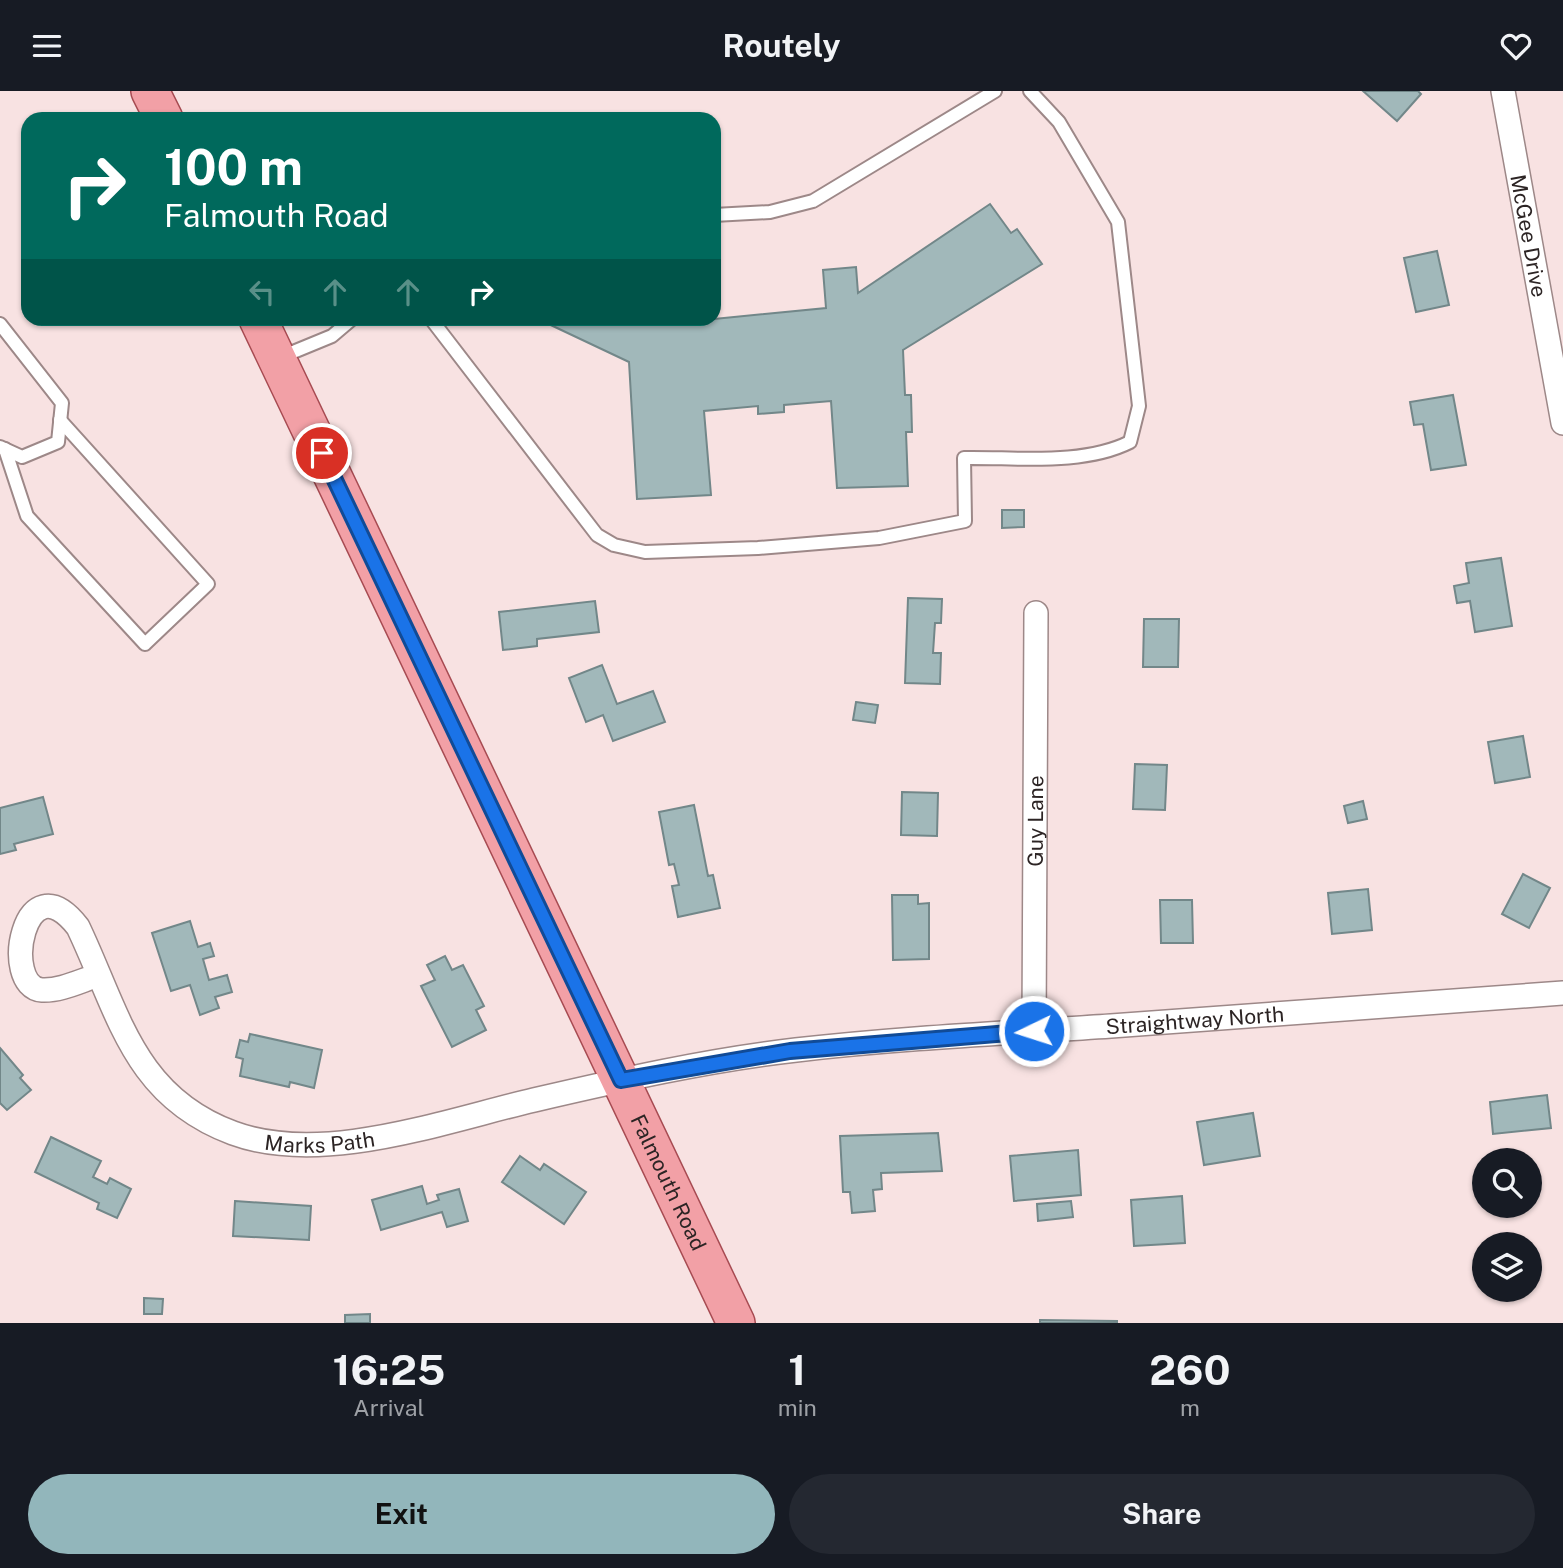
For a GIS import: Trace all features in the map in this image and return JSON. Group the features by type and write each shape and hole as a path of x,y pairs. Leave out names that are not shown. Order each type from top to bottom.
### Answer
{"main road":[{"path":"150,91 160,112"},
{"name":"Falmouth Road","path":"261,326 736,1323"}],"street":[{"name":"McGee Drive","path":"1503,91 1563,423"},
{"name":"Guy Lane","path":"1034,1031 1035,613"},
{"name":"Marks Path","path":"99,975 131,1046 146,1072 162,1090 206,1121 259,1140 318,1146 349,1142 621,1080"},
{"name":"Straightway North","path":"621,1080 790,1051 1563,993"}],"lane":[{"path":"721,215 771,212 813,201 995,91"},
{"path":"436,326 597,535 614,545 645,552 758,548 878,538 965,521 964,458 1083,456 1118,448 1130,442 1139,405 1118,222 1059,122 1030,91"},
{"path":"0,324 62,403 58,442 22,457 2,448"},
{"path":"277,358 332,337 344,326"},
{"path":"2,448 27,516 145,644 208,584 60,420"}],"building":[{"path":"1363,91 1418,91 1421,94 1397,121"},
{"path":"990,204 1011,233 1017,229 1042,264 903,350 905,395 911,395 912,432 906,432 908,486 837,488 831,401 784,405 784,412 758,414 758,406 704,411 711,495 637,499 629,362 553,326 721,326 721,318 826,308 823,270 856,267 858,293"},
{"path":"1437,251 1449,305 1416,312 1404,258"},
{"path":"1453,395 1466,465 1431,470 1423,424 1414,425 1410,402"},
{"path":"1002,510 1024,510 1024,527 1002,528"},
{"path":"1501,558 1512,626 1475,632 1470,601 1457,603 1454,586 1469,583 1466,563"},
{"path":"908,598 942,599 941,623 935,623 933,653 941,653 940,684 905,683"},
{"path":"595,601 599,632 537,639 537,646 503,650 499,612"},
{"path":"1144,619 1179,619 1178,667 1143,667"},
{"path":"602,665 617,704 653,691 665,722 613,741 603,715 586,722 569,678"},
{"path":"856,702 878,705 875,723 853,720"},
{"path":"1523,736 1530,777 1495,783 1488,742"},
{"path":"1135,764 1167,765 1165,810 1133,809"},
{"path":"902,792 938,793 937,836 901,835"},
{"path":"43,797 53,834 14,844 16,850 0,854 0,808"},
{"path":"1363,801 1367,819 1348,823 1344,806"},
{"path":"694,805 708,876 713,875 720,908 678,917 672,886 679,885 674,864 669,865 659,812"},
{"path":"1523,874 1550,888 1529,928 1502,914"},
{"path":"1368,889 1372,930 1332,934 1328,893"},
{"path":"892,895 918,895 918,904 929,903 929,959 893,960"},
{"path":"1160,900 1192,900 1193,943 1161,943"},
{"path":"190,921 198,947 210,943 214,956 203,959 209,980 227,975 232,992 215,997 219,1008 200,1015 190,985 171,991 152,933"},
{"path":"445,956 452,970 463,965 484,1006 476,1010 486,1030 452,1047 421,986 435,980 427,965"},
{"path":"250,1034 322,1050 314,1088 290,1082 289,1087 240,1076 243,1059 236,1057 240,1040 248,1042"},
{"path":"0,1048 23,1075 20,1078 31,1090 7,1110 0,1103"},
{"path":"1547,1095 1551,1128 1493,1134 1490,1102"},
{"path":"1253,1113 1260,1156 1204,1165 1197,1122"},
{"path":"938,1133 942,1171 881,1173 882,1189 873,1190 875,1211 852,1213 850,1192 843,1192 840,1136"},
{"path":"51,1137 101,1161 93,1177 107,1184 110,1178 131,1189 117,1218 97,1209 99,1203 35,1172"},
{"path":"1078,1150 1081,1195 1014,1201 1010,1156"},
{"path":"520,1156 540,1170 544,1164 586,1192 564,1224 502,1182"},
{"path":"422,1186 427,1204 439,1200 437,1195 459,1189 468,1221 447,1227 442,1212 381,1230 372,1200"},
{"path":"1182,1196 1185,1243 1134,1246 1131,1200"},
{"path":"235,1201 311,1206 309,1240 233,1236"},
{"path":"1071,1201 1073,1217 1038,1221 1037,1204"},
{"path":"144,1298 163,1299 162,1314 144,1314"},
{"path":"370,1314 370,1323 345,1323 345,1315"},
{"path":"1040,1320 1117,1321 1117,1323 1040,1323"}],"route":[{"path":"322,453 621,1080 790,1051 1034,1031"}]}
